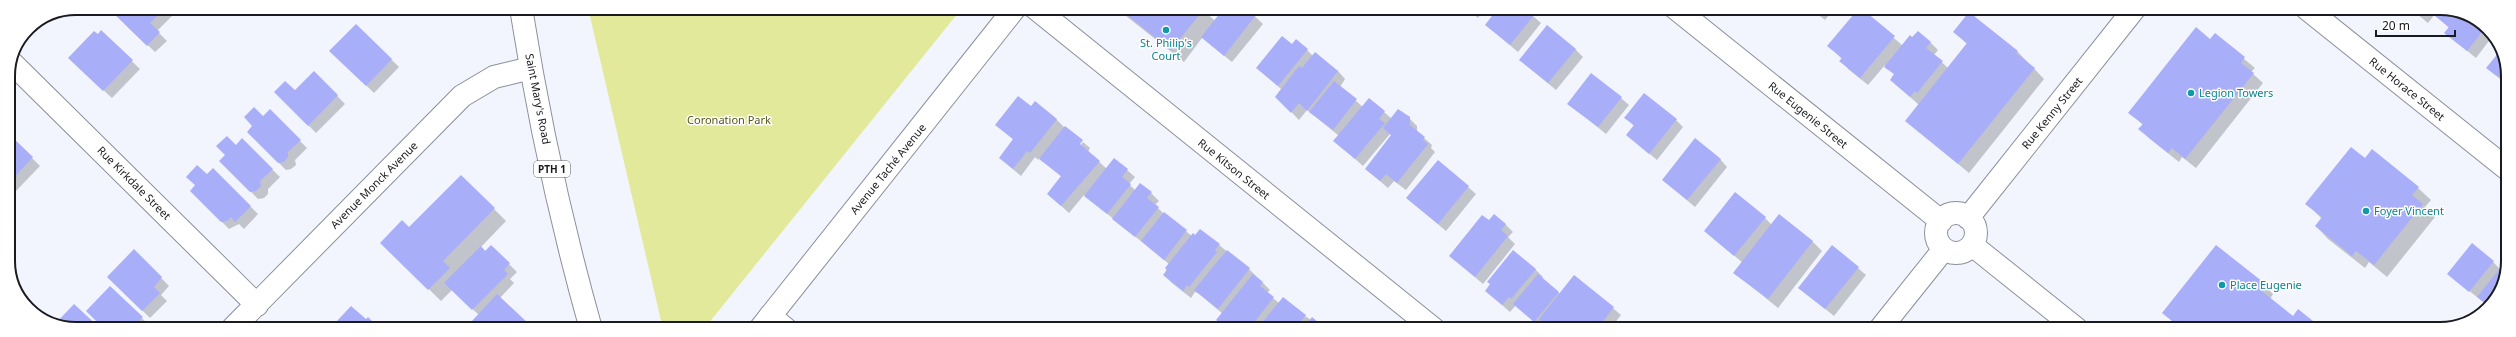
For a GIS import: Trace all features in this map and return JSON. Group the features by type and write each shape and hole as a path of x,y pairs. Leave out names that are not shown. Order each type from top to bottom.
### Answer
{"main road":[{"name":"Saint Mary's Road","path":"522,15 531,68 568,248 589,322"},
{"name":"Avenue Taché Avenue","path":"774,322 1010,15"},
{"name":"Rue Kitson Street","path":"1044,15 1425,322"},
{"name":"Rue Eugenie Street","path":"1684,15 1941,221"},
{"name":"Rue Kenny Street","path":"1968,218 2129,15"},
{"name":"Rue Horace Street","path":"2316,15 2501,164"},
{"name":"Rue Kirkdale Street","path":"16,67 257,304"},
{"name":"Avenue Monck Avenue","path":"239,322 462,96 494,77 531,68"},
{"path":"1952,214 1960,214 1968,218 1975,229 1976,238 1972,245 1960,252 1952,252 1944,249 1937,238 1937,229 1941,221 1952,214"},
{"path":"1972,245 2068,322"},
{"path":"1886,322 1944,249"}],"green space":[{"name":"Coronation Park","path":"590,15 956,15 710,322 661,322"}],"building":[{"path":"115,15 158,15 150,23 160,32 147,46"},
{"name":"St. Philip's Court","path":"1127,15 1199,15 1171,50"},
{"path":"1218,15 1256,15 1224,56 1201,37"},
{"path":"1493,15 1534,15 1510,45 1485,25"},
{"path":"1853,15 1870,15 1895,36 1860,78 1839,61 1842,58 1827,46"},
{"path":"1967,15 1973,15 2018,51 2016,53 2035,68 1958,164 1905,121 1967,43 1953,32"},
{"path":"2440,15 2455,17 2474,25 2482,32 2467,51 2444,33 2449,27 2435,16"},
{"path":"356,24 392,59 366,86 329,51"},
{"path":"1547,25 1576,49 1548,83 1519,60"},
{"name":"Legion Towers","path":"2196,27 2210,39 2215,33 2245,57 2241,63 2254,73 2185,159 2172,148 2168,153 2138,129 2143,124 2128,113"},
{"path":"101,30 133,60 103,91 68,58 94,31 98,34"},
{"path":"1918,31 1931,42 1926,48 1943,61 1917,93 1915,91 1910,97 1890,80 1894,74 1884,67 1910,35 1912,37"},
{"path":"1282,36 1292,44 1296,39 1308,49 1278,86 1256,68"},
{"path":"1315,52 1338,71 1307,111 1299,103 1291,113 1275,97 1299,66 1302,68"},
{"path":"2497,55 2500,64 2501,79 2486,68"},
{"path":"314,71 338,95 308,126 274,92 285,81 295,90"},
{"path":"1591,73 1622,97 1598,127 1567,104"},
{"path":"1334,81 1357,99 1333,130 1309,112"},
{"path":"1644,93 1677,119 1649,154 1626,135 1634,125 1624,118"},
{"path":"1018,96 1031,106 1035,101 1057,119 1030,153 1027,151 1013,169 999,158 1013,139 995,125"},
{"path":"1369,98 1385,111 1379,119 1385,123 1355,159 1333,141"},
{"path":"254,107 263,116 270,109 301,140 288,152 288,157 284,162 278,163 247,132 252,126 244,117"},
{"path":"1398,109 1410,117 1410,125 1425,137 1423,140 1428,144 1397,183 1386,174 1380,181 1365,169 1391,135 1383,128"},
{"path":"1065,126 1083,140 1080,144 1100,161 1061,206 1047,194 1061,176 1039,159"},
{"path":"227,136 236,145 242,138 273,169 260,181 261,186 256,191 250,192 219,161 225,155 216,146"},
{"path":"1695,138 1721,159 1687,200 1662,180"},
{"path":"15,140 33,157 15,176"},
{"name":"Foyer Vincent","path":"2351,147 2365,158 2372,149 2419,187 2412,195 2423,204 2374,265 2356,251 2352,256 2315,226 2322,217 2305,204"},
{"path":"1114,158 1128,169 1122,177 1131,184 1107,214 1084,196"},
{"path":"1438,160 1469,186 1438,224 1406,198"},
{"path":"197,165 207,174 213,168 251,206 235,222 231,217 227,221 221,222 190,191 195,185 186,177"},
{"path":"461,175 495,208 443,261 450,268 428,290 380,243 402,220 409,227"},
{"path":"1140,183 1152,192 1147,198 1159,207 1135,237 1112,219"},
{"path":"1735,192 1766,217 1734,256 1704,231"},
{"path":"1164,212 1187,230 1164,260 1141,241"},
{"path":"1494,214 1506,224 1501,230 1508,236 1475,277 1449,256 1482,215 1489,220"},
{"path":"1779,214 1813,241 1768,299 1733,273"},
{"path":"1200,229 1220,244 1215,250 1217,252 1189,287 1187,285 1183,291 1163,275 1167,270 1165,268 1193,233 1195,235"},
{"path":"2472,243 2494,261 2469,292 2447,274"},
{"path":"491,245 510,263 504,270 508,274 472,310 444,283 481,246 485,251"},
{"path":"1832,245 1859,267 1825,309 1798,288"},
{"name":"Place Eugenie","path":"2216,245 2263,282 2258,288 2293,316 2298,309 2314,322 2173,322 2162,313"},
{"path":"134,249 162,277 154,287 160,293 142,311 107,277"},
{"path":"1227,250 1250,268 1218,309 1194,290"},
{"path":"1513,250 1536,269 1511,299 1509,297 1502,305 1485,291 1490,284 1487,282"},
{"path":"2500,268 2498,280 2488,298 2484,302 2477,297"},
{"path":"1253,274 1263,282 1260,286 1274,297 1254,322 1219,322 1216,320"},
{"path":"1538,274 1559,292 1534,322 1513,304"},
{"path":"1574,275 1614,307 1602,322 1543,322 1539,319"},
{"path":"110,286 143,317 138,322 97,322 86,311"},
{"path":"497,294 527,322 471,322"},
{"path":"1283,297 1306,315 1300,322 1263,322"},
{"path":"74,304 94,322 76,322 59,319"},
{"path":"351,306 366,319 368,317 373,322 338,322 337,321"},
{"path":"1312,317 1318,322 1308,322"}],"place":[{"name":"St. Philip's Court","path":"1166,30"},
{"name":"Legion Towers","path":"2191,93"},
{"name":"Foyer Vincent","path":"2366,211"},
{"name":"Place Eugenie","path":"2222,285"}]}
